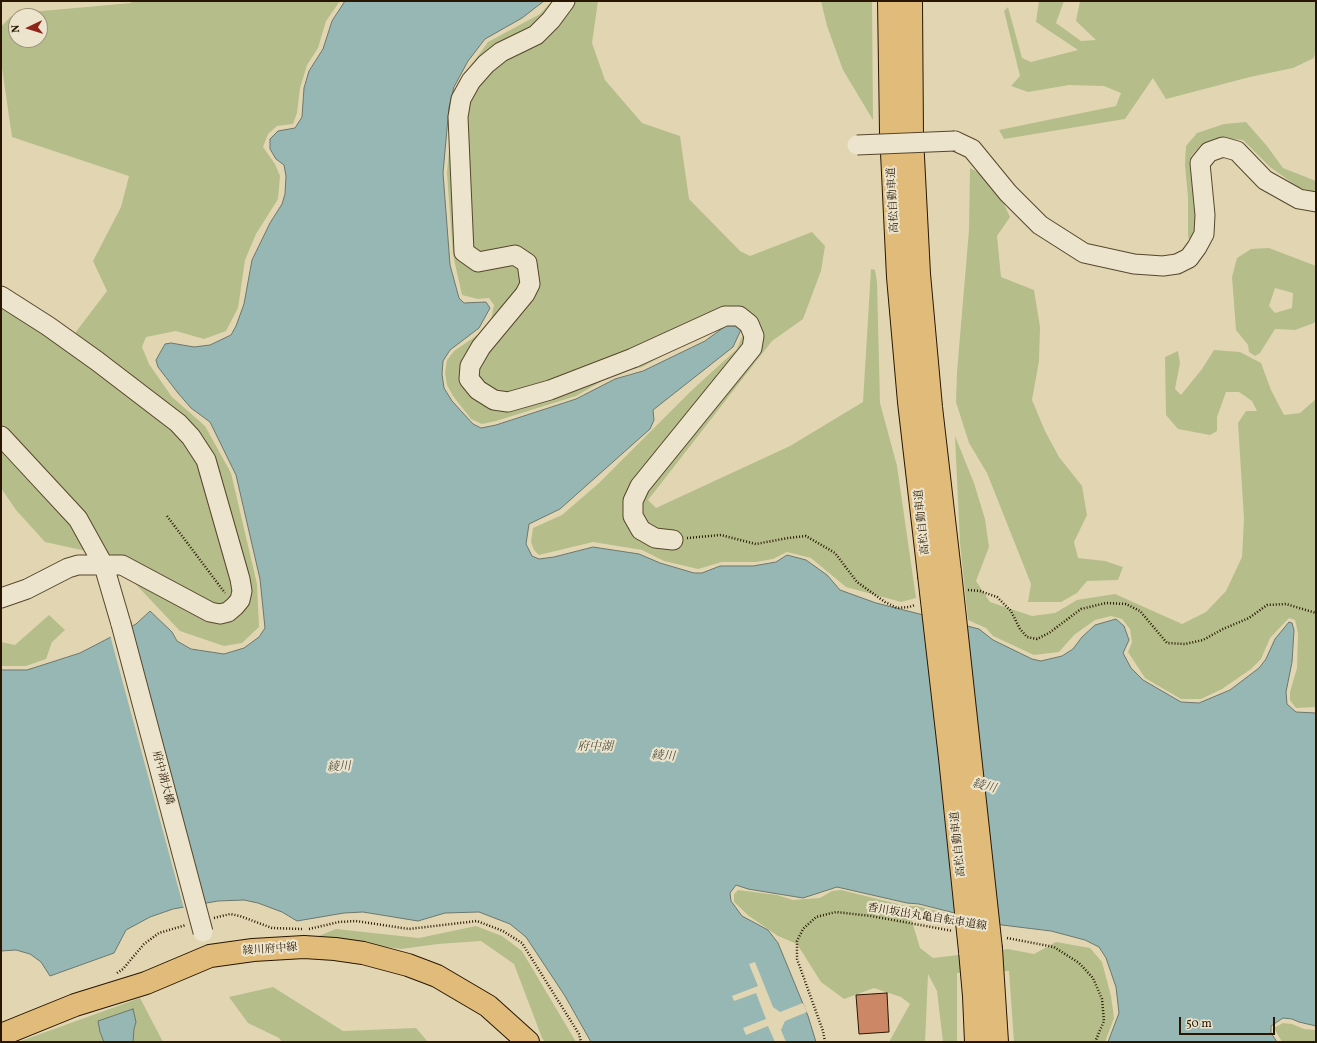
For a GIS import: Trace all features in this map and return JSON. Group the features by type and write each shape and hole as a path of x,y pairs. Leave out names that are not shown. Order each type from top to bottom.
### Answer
{"main road":[{"name":"高松自動車道","path":"889,1 891,132 898,277 909,402 950,758 970,951 976,1042"},
{"name":"高松自動車道","path":"911,1 912,136 919,274 930,407 997,943 995,994 998,1042"},
{"name":"綾川府中線","path":"1,1035 75,1005 146,983 210,956 253,950 304,947 334,949 387,959 437,976 488,1006 528,1042"}],"street":[{"path":"565,1 552,20 536,35 501,52 486,64 471,81 461,100 458,117 464,252 478,262 515,255 527,263 530,284 525,294 481,347 470,366 469,379 478,390 494,400 508,402 550,390 633,358 725,316 739,316 749,324 754,336 752,348 640,486 633,500 633,516 641,530 655,538 673,540"},
{"path":"857,145 956,141 972,149 1008,193 1040,225 1084,253 1134,264 1163,266 1177,264 1189,258 1204,234 1200,163 1209,152 1223,147 1237,151 1265,180 1299,199 1316,202"},
{"path":"1,296 48,326 90,357 178,423 191,437 206,460 240,579 241,596 240,600 235,606 228,612 220,614 210,612 122,566 78,565 68,568 27,589 1,598"},
{"name":"府中湖大橋","path":"1,436 78,520 104,566 210,956"}],"path":[{"path":"167,516 235,606"},
{"path":"673,540 721,535 756,544 806,536 835,553 857,582 884,602 897,608 909,608 917,604"},
{"path":"962,590 980,591 997,597 1011,611 1020,630 1028,637 1037,639 1049,633 1082,609 1106,603 1126,604 1140,611 1167,643 1185,644 1204,640 1223,629 1248,618 1267,605 1286,604 1316,613"},
{"name":"香川坂出丸亀自転車道線","path":"825,1042 823,1031 797,958 797,941 803,929 816,917 836,912 871,916 956,932"},
{"path":"997,943 1034,942 1054,947 1079,963 1093,978 1102,998 1104,1021 1095,1042"}],"green space":[{"path":"132,1 340,1 326,21 318,48 307,65 300,88 297,113 293,124 277,126 268,134 263,147 275,164 280,176 278,199 256,234 245,260 238,308 226,331 204,339 176,331 146,337 142,347 149,364 172,397 205,426 231,473 257,584 259,627 242,643 224,646 180,631 109,556 45,542 16,510 1,488 1,305 66,345 107,291 93,261 121,207 129,176 12,137 1,61 1,27 8,19 8,48 48,48 48,10 131,3"},
{"path":"552,1 598,1 592,43 605,80 642,123 680,136 689,199 740,251 750,256 812,232 825,246 821,271 803,319 772,341 648,500 656,508 790,446 863,402 871,269 875,270 877,282 880,403 897,466 916,598 901,602 846,587 811,558 787,552 773,559 756,562 722,562 698,569 664,561 642,550 593,542 539,555 534,550 531,542 533,528 562,515 599,483 691,391 737,349 749,319 726,321 642,367 616,373 576,396 496,421 482,424 471,419 453,396 447,385 445,373 447,360 454,351 479,334 491,320 494,305 489,298 478,299 462,295 453,255 447,173 453,107 460,81 488,42 540,14"},
{"path":"821,1 872,1 873,120 843,70 827,26"},
{"path":"1039,1 1064,1 1056,23 1081,41 1096,40 1076,21 1080,1 1316,1 1316,45 1314,58 1293,68 1250,77 1166,99 1153,78 1125,119 1004,139 999,130 1116,106 1121,93 1104,86 1069,85 1028,92 1011,86 1020,76 1004,11 1008,7 1022,58 1031,62 1078,50 1036,22"},
{"path":"1246,122 1267,146 1283,168 1316,181 1316,193 1298,187 1270,167 1243,140 1219,138 1201,145 1191,156 1197,221 1196,234 1190,243 1188,236 1188,197 1185,165 1186,146 1197,133 1224,124"},
{"path":"970,168 985,176 1002,200 1010,217 997,236 1001,277 1034,290 1040,327 1039,361 1032,400 1045,431 1059,457 1082,486 1087,515 1074,542 1078,558 1105,561 1123,567 1118,580 1087,581 1077,593 1061,602 1028,602 1031,584 987,473 969,443 956,402 957,372 969,230"},
{"path":"1269,248 1316,266 1316,320 1314,323 1295,330 1275,329 1260,353 1255,356 1249,352 1248,345 1236,330 1232,277 1237,258 1251,249","holes":["1275,288 1293,293 1292,308 1275,313 1269,306"]},
{"path":"1214,350 1240,352 1261,363 1271,390 1284,415 1300,413 1316,399 1316,707 1296,708 1290,700 1290,692 1297,668 1298,633 1295,620 1289,618 1270,638 1261,659 1251,669 1222,689 1201,699 1181,699 1145,678 1128,652 1132,642 1130,629 1122,619 1111,616 1095,620 1074,635 1059,652 1034,655 993,636 986,628 968,620 960,543 955,436 974,483 985,519 989,547 976,581 990,602 1032,616 1055,613 1077,600 1115,594 1182,624 1206,612 1226,591 1242,557 1244,519 1238,423 1246,411 1257,411 1252,401 1239,392 1226,392 1217,417 1217,431 1210,435 1178,429 1166,415 1165,357 1178,351 1180,363 1175,389 1181,395 1202,369"},
{"path":"49,615 65,630 52,642 46,659 26,666 1,666 1,642 15,645"},
{"path":"738,890 777,895 793,900 820,898 832,891 841,890 906,906 917,906 953,915 953,925 911,918 920,948 933,958 1008,949 1034,954 1056,942 1090,948 1102,962 1111,996 1114,1018 1105,1042 1014,1042 1009,971 957,973 957,1042 943,1042 937,991 928,974 925,1042 889,1042 910,1004 901,997 874,988 844,999 821,982 797,944 778,936 749,916 734,902 734,894"},
{"path":"476,926 502,936 522,951 576,1042 545,1042 542,1038 514,964 481,941 438,944 401,949 316,937 336,929 419,938"},
{"path":"273,987 343,1031 416,1028 428,1042 282,1042 279,1038 248,1023 229,997"},
{"path":"140,998 163,1042 133,1042 136,1022 100,1032 104,1042 18,1042"},
{"path":"1283,1023 1292,1024 1304,1029 1316,1030 1316,1042 1282,1042 1274,1028"}],"water":[{"name":"府中湖","path":"345,1 544,1 522,18 485,39 468,61 454,87 449,107 443,173 450,265 459,298 464,303 486,302 490,308 479,328 450,350 443,361 442,374 444,388 452,401 473,424 481,428 496,425 576,399 615,379 643,371 705,341 734,320 745,321 733,347 653,410 654,420 650,429 560,509 529,524 526,544 532,556 539,559 554,557 593,547 639,554 660,563 694,573 702,573 720,566 753,566 776,562 787,555 806,560 827,575 840,590 876,603 979,629 993,640 1032,659 1041,661 1062,656 1073,649 1082,637 1095,625 1116,619 1124,626 1129,640 1123,653 1131,668 1143,680 1181,702 1199,703 1230,690 1259,668 1266,659 1275,639 1289,622 1292,623 1294,630 1292,662 1286,692 1287,704 1296,712 1316,713 1316,1026 1283,1018 1271,1026 1271,1033 1277,1042 1108,1042 1119,1013 1116,987 1106,958 1099,947 1085,940 1051,931 1002,925 919,904 907,903 837,887 803,898 748,889 736,885 730,893 731,901 742,916 768,930 778,943 808,1016 816,1042 591,1042 565,996 526,937 510,924 479,912 445,913 418,921 363,912 344,913 297,921 282,912 258,903 244,900 218,901 173,909 150,917 126,930 114,953 50,976 41,962 30,954 16,950 1,951 1,670 27,670 80,653 136,624 150,611 172,632 177,641 191,649 224,654 244,648 259,637 265,628 260,579 236,475 210,422 191,408 158,367 156,360 165,344 171,343 194,347 210,345 231,335 236,326 244,304 252,260 270,223 282,204 285,194 286,176 284,165 276,159 270,149 270,139 278,131 295,128 302,117 304,88 309,71 323,49 332,21"},
{"path":"133,1009 136,1022 133,1042 104,1042 98,1021"}],"pier":[{"path":"128,626 203,906 184,909 110,635"},
{"path":"755,962 773,1007 780,1012 803,1003 807,1012 785,1021 781,1030 786,1042 775,1042 768,1026 746,1035 743,1028 766,1019 756,993 734,1001 732,996 758,986 749,964"}],"building":[{"path":"887,993 889,1032 859,1034 856,995"}],"water label":[{"name":"綾川","path":"663,757"},
{"name":"綾川","path":"339,768"},
{"name":"綾川","path":"984,787"}]}
